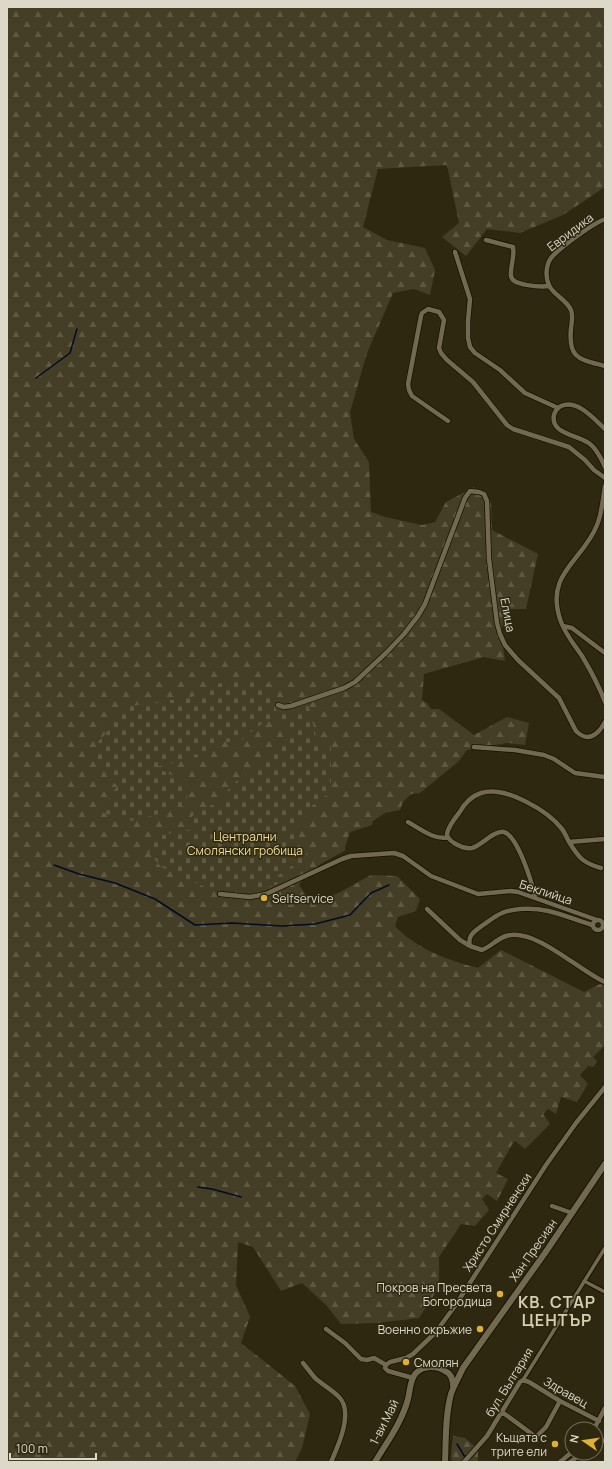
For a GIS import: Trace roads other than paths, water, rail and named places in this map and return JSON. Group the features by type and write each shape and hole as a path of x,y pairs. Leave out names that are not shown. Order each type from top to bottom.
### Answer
{"street":[{"name":"Евридика","path":"549,286 547,280 547,270 550,260 558,251 583,233 605,220"},
{"path":"486,240 513,247 514,257 511,275 513,280 517,283 531,286 549,286 571,310 571,350 579,358 605,366"},
{"path":"455,252 470,299 468,338 470,347 475,353 500,370 524,392 558,408"},
{"path":"448,421 412,396 409,390 408,384 421,316 422,313 428,309 439,312 444,320 440,348 441,353 473,382 507,425 512,429 569,448 586,460 594,470 605,478"},
{"path":"605,429 584,410 575,405 566,404 558,408 554,413 553,419 555,425 560,431 588,442 595,450 605,467"},
{"path":"605,486 597,525 587,542 568,566 561,578 557,589 556,599 557,610 562,626 595,678 605,702"},
{"name":"Елица","path":"278,705 284,707 291,706 344,688 355,682 386,654 404,634 425,604 462,506 470,491 484,494 487,501 489,559 497,623 505,645 518,660 559,698 576,731 581,735 584,737 597,734 605,722"},
{"path":"562,626 572,628 605,653"},
{"path":"474,748 515,750 544,755 554,759 575,773 605,777"},
{"path":"535,897 531,880 514,840 505,832 495,834 472,848 463,847 450,841 447,834 449,829 461,809 471,798 490,791 510,795 523,800 550,817 562,829 582,860 601,868"},
{"path":"408,822 436,837 448,837"},
{"path":"569,842 605,839"},
{"name":"Беклийца","path":"220,894 250,897 266,894 351,856 394,853 403,856 431,876 478,894 511,891 535,897 597,920"},
{"path":"427,909 460,940 478,950 482,950 504,936 521,936 560,953 605,982"},
{"path":"470,946 470,935 501,913 509,910 540,909 550,911 592,925 594,929 597,930 602,928 604,923 597,920 593,922 592,925"},
{"name":"Христо Смирненски","path":"386,1365 390,1362 406,1358 413,1354 435,1333 455,1306 546,1165 576,1122 605,1086"},
{"name":"Хан Пресиан","path":"445,1462 449,1402 453,1388 463,1368 545,1253 605,1164"},
{"path":"552,1206 572,1213"},
{"name":"бул. България","path":"464,1462 480,1445 502,1412 605,1248"},
{"path":"584,1281 605,1292"},
{"path":"326,1329 345,1343 361,1359 367,1360 374,1358 386,1365 385,1368 388,1371 413,1378 418,1371 424,1368 431,1367 457,1370 463,1368"},
{"path":"303,1364 315,1377 341,1398 344,1407 346,1417 331,1462"},
{"path":"441,1369 449,1373 453,1379 453,1388"},
{"name":"1-ви Май","path":"376,1462 402,1416 413,1378"},
{"name":"Здравец","path":"522,1380 529,1382 560,1402 597,1421"},
{"path":"502,1412 536,1437 546,1427 560,1402"},
{"path":"599,1421 605,1408"}],"waterway":[{"path":"36,378 70,353 77,329"},
{"path":"54,865 79,874 115,883 155,899 195,925 232,923 282,926 315,924 350,915 371,893 389,885"},
{"path":"198,1187 212,1189 241,1197"},
{"path":"457,1444 468,1462"}],"place":[{"name":"Selfservice","path":"264,898"},
{"name":"Покров на Пресвета Богородица","path":"500,1294"},
{"name":"Военно окръжие","path":"480,1329"},
{"name":"Смолян","path":"406,1362"},
{"name":"Къщата с трите ели","path":"555,1444"}],"district":[{"name":"КВ. СТАР ЦЕНТЪР","path":"557,1311"}],"park label":[{"name":"Централни Смолянски гробища","path":"245,843"}]}
